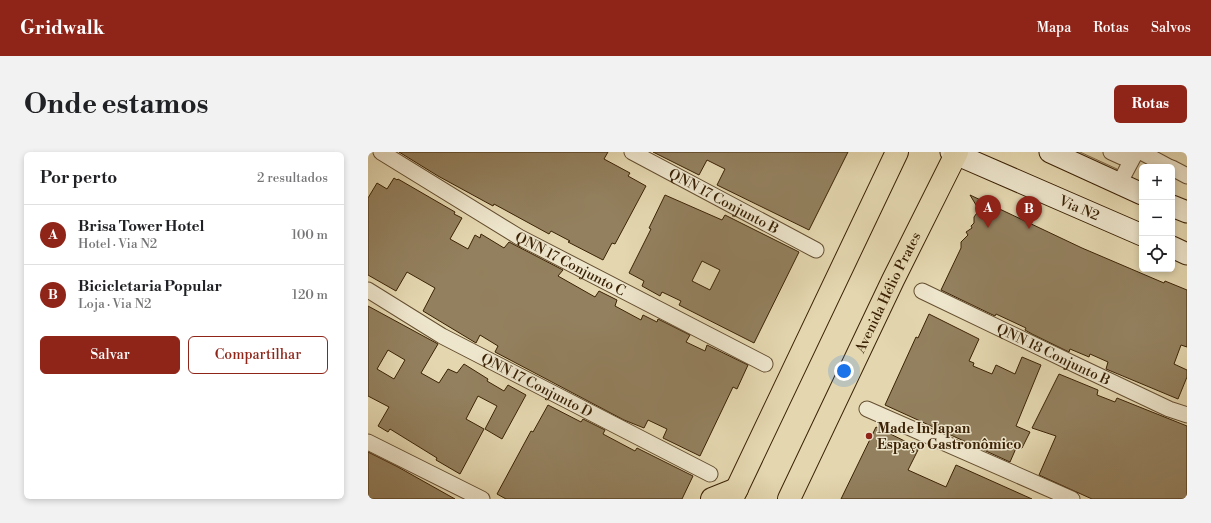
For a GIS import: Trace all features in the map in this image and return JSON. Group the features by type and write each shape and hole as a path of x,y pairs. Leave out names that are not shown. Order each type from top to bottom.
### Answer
{"main road":[{"path":"712,499 735,494 897,152"},
{"path":"1050,152 1139,193"},
{"name":"Via N2","path":"955,153 1139,234"},
{"name":"Avenida Hélio Prates","path":"789,499 955,153"},
{"path":"1175,207 1187,212"},
{"path":"1175,249 1187,254"}],"street":[{"name":"QNN 17 Conjunto C","path":"382,152 519,237 765,364"},
{"name":"QNN 17 Conjunto B","path":"632,152 816,250"},
{"path":"1111,152 1122,158 1135,152"},
{"path":"1119,184 1135,152"},
{"path":"1141,152 1164,164"},
{"path":"1175,170 1187,176"},
{"name":"QNN 17 Conjunto D","path":"368,290 442,336 710,474"},
{"name":"QNN 18 Conjunto B","path":"922,291 1090,372 1187,415"},
{"path":"867,409 1072,499"},
{"path":"368,442 482,499"}],"shaded area":[{"path":"1067,152 1080,152 1117,169 1116,175"}],"building":[{"path":"399,152 608,152 604,159 630,173 628,176 646,186 615,244 612,243 603,260 568,242 570,241 551,231 549,234 494,204 493,206 438,176"},
{"path":"653,152 848,152 809,230 717,185 725,169 707,160 699,175"},
{"path":"394,178 455,212 454,214 462,218 450,239 468,249 475,235 480,238 481,234 504,248 509,242 563,270 558,276 595,297 599,291 617,300 615,306 641,320 643,315 657,322 658,319 690,335 686,342 705,351 707,345 748,365 737,389 733,387 700,456 663,438 667,429 648,420 644,428 624,420 495,352 498,346 480,335 476,343 423,311 435,288 407,272 396,291 368,275 368,198 377,183 387,189"},
{"path":"665,195 722,220 725,215 799,252 754,343 679,305 681,301 662,292 660,296 642,286 644,281 629,273 651,229 649,228","holes":["702,261 720,270 710,290 692,281"]},
{"path":"970,195 1082,248 1164,283 1165,281 1187,290 1187,347 1181,345 1174,364 1187,370 1187,377 1178,399 1106,369 1108,362 1090,354 1089,357 1070,349 1069,352 1032,334 1025,330 1026,328 996,314 995,316 941,290 961,248 961,242 968,235 966,232 972,228 971,226 974,223 974,217 979,210"},
{"path":"368,306 438,344 421,373 439,383 448,369 457,373 464,364 488,379 487,381 504,391 508,385 526,395 502,439 485,429 497,406 478,396 466,419 484,429 460,474 436,460 437,458 390,429 388,432 378,426 389,407 368,396","holes":["388,350 405,360 394,379 377,369"]},
{"path":"929,314 979,339 969,361 974,363 973,366 992,374 996,365 1015,374 1022,357 1041,365 1016,426 1030,432 1022,448 1017,446 1010,462 885,405 916,337 918,338"},
{"path":"1059,374 1098,390 1097,395 1115,402 1117,398 1187,426 1187,499 1092,499 1039,475 1056,436 1032,428"},
{"path":"548,405 581,422 583,419 605,430 603,434 635,451 637,448 693,476 682,499 506,499 497,494 531,431 533,432"},
{"path":"876,427 919,448 908,470 946,487 956,465 1032,499 841,499"},
{"path":"368,452 398,467 455,499 368,499"}],"place":[{"name":"Brisa Tower Hotel","path":"988,228"},
{"name":"Bicicletaria Popular","path":"1029,229"},
{"name":"Made In Japan Espaço Gastronômico","path":"869,436"}]}
